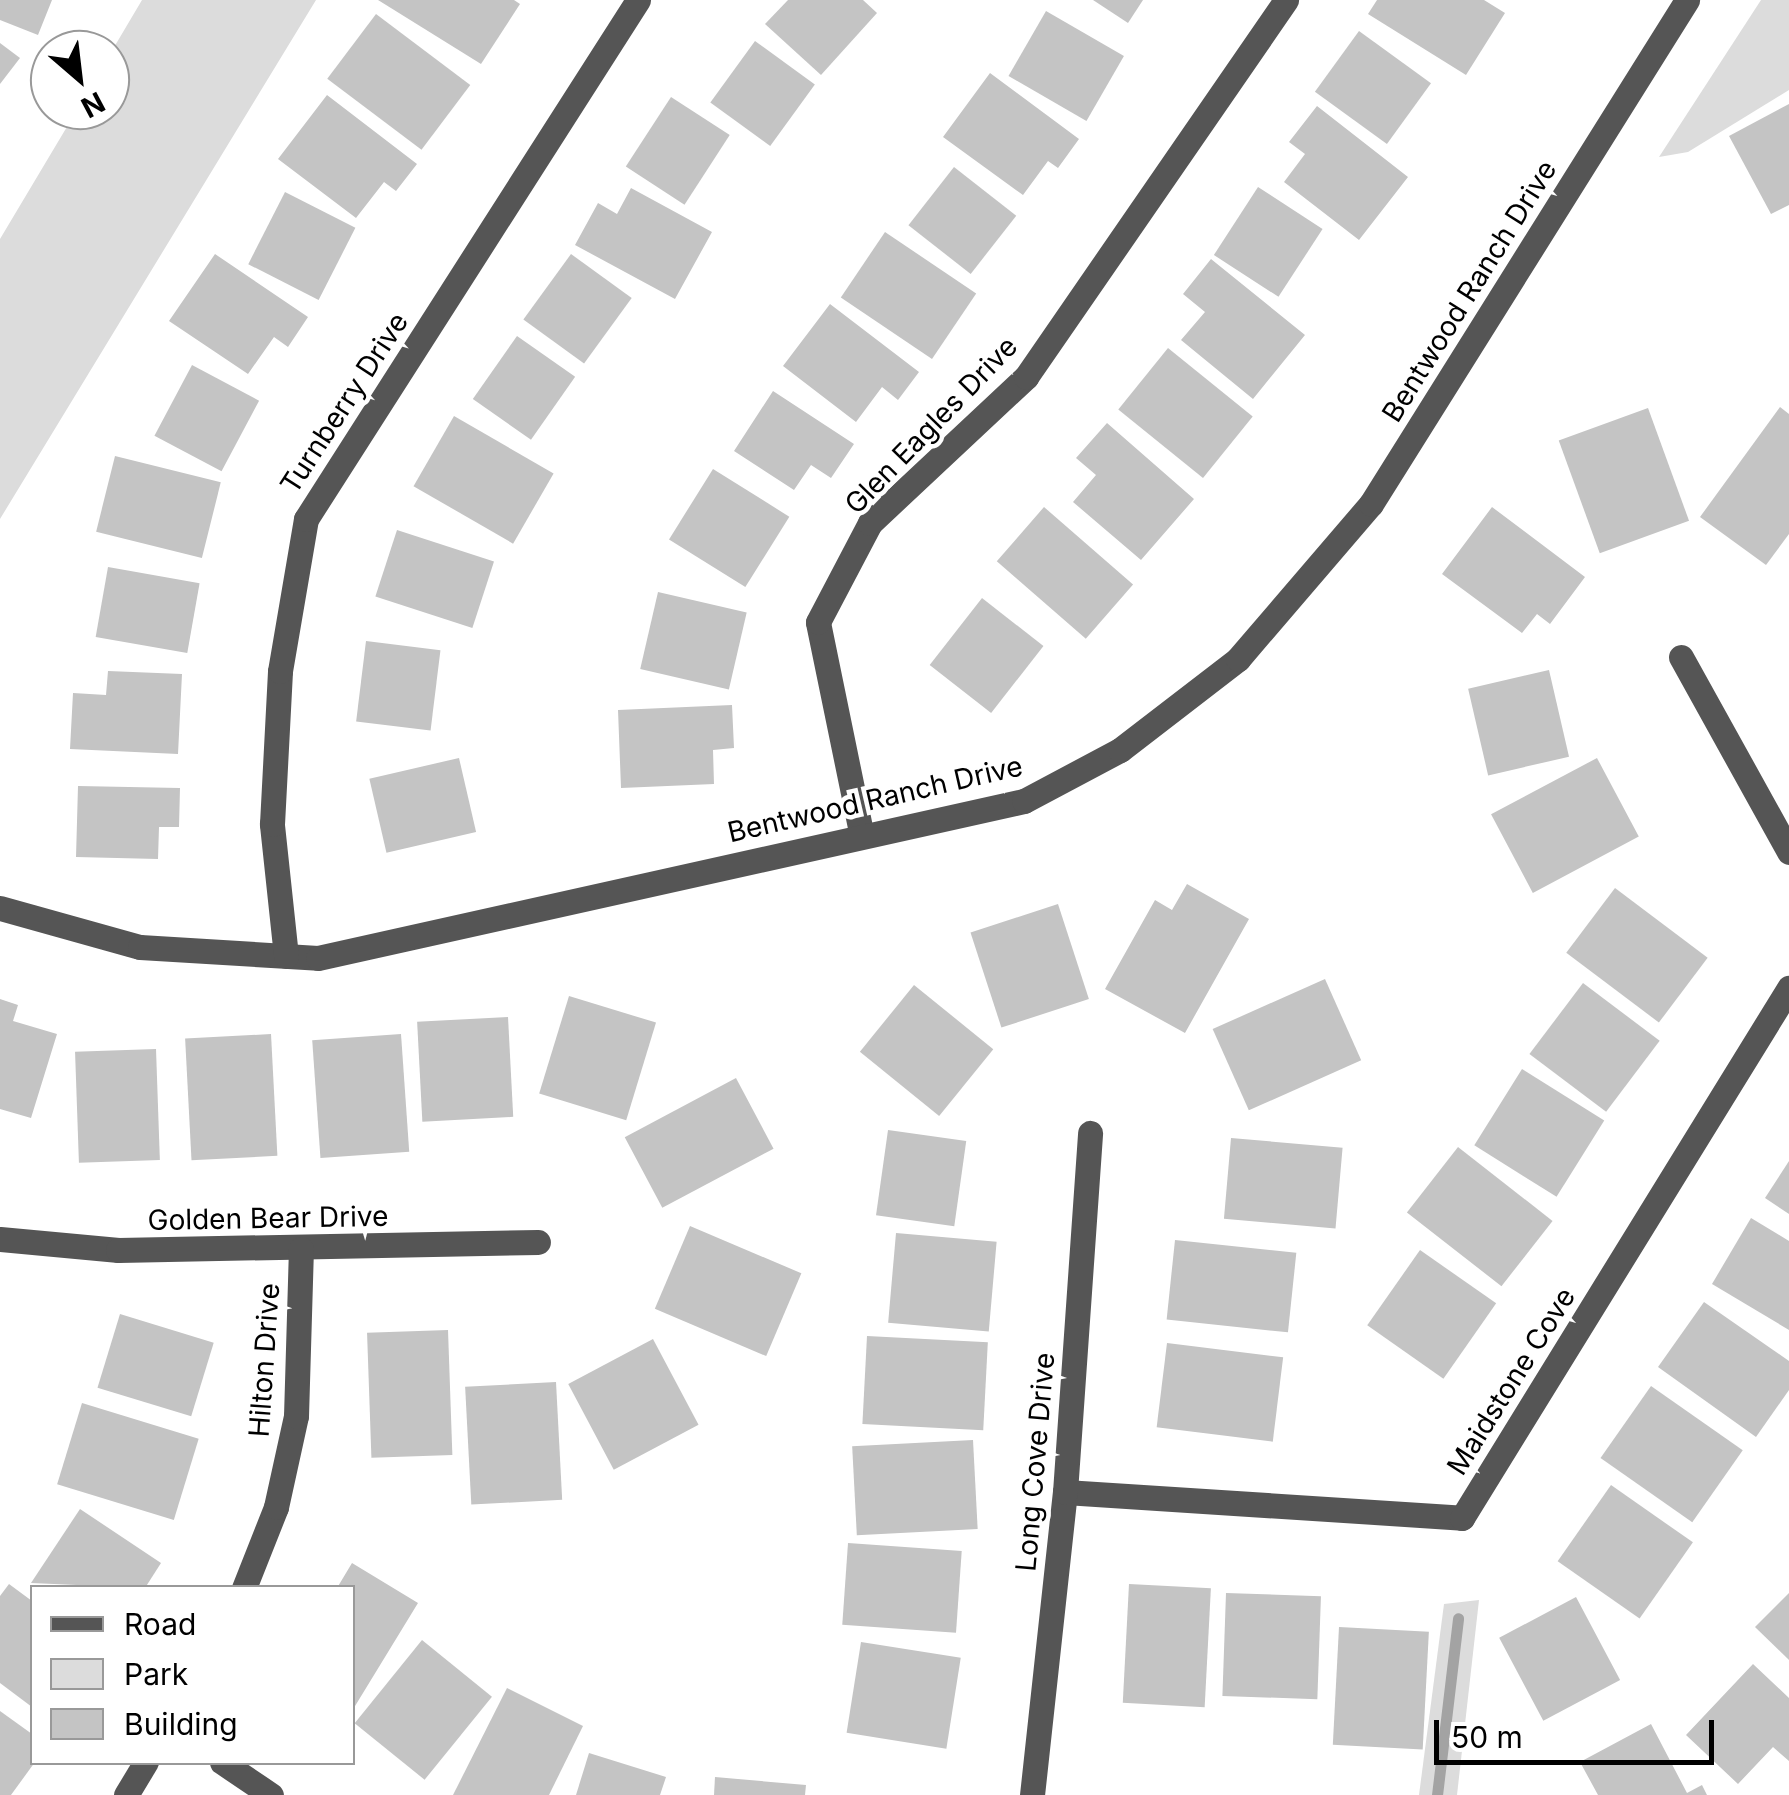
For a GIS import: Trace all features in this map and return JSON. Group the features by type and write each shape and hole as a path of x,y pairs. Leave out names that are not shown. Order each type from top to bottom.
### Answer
{"street":[{"name":"Turnberry Drive","path":"286,956 272,824 280,671 306,519 638,0"},
{"name":"Glen Eagles Drive","path":"861,832 818,622 870,524 1026,377 1286,0"},
{"name":"Bentwood Ranch Drive","path":"0,908 140,947 318,958 861,832 1024,802 1120,750 1238,659 1372,504 1687,0"},
{"path":"1681,657 1789,852"},
{"name":"Maidstone Cove","path":"1064,1492 1462,1518 1789,988"},
{"name":"Long Cove Drive","path":"1032,1795 1064,1492 1090,1133"},
{"name":"Golden Bear Drive","path":"0,1239 118,1250 538,1242"},
{"name":"Hilton Drive","path":"245,1585 276,1508 296,1416 301,1249"},
{"path":"126,1795 144,1765"},
{"path":"226,1765 271,1795"}],"green space":[{"path":"142,0 316,0 0,519 0,239 65,130 130,130 130,30 124,30"},
{"path":"1761,0 1789,0 1789,90 1688,152 1659,157"},
{"path":"1479,1600 1457,1795 1419,1795 1444,1604"}],"building":[{"path":"0,0 52,0 40,30 30,32 0,20"},
{"path":"378,0 514,0 520,4 481,64"},
{"path":"788,0 863,0 877,13 821,75 765,24"},
{"path":"1093,0 1143,0 1128,23"},
{"path":"1377,0 1484,0 1505,13 1466,75 1368,14"},
{"path":"1046,11 1124,56 1086,121 1008,76"},
{"path":"376,14 470,85 421,150 327,79"},
{"path":"1359,31 1431,83 1387,144 1315,92"},
{"path":"755,41 815,84 770,146 710,102"},
{"path":"0,43 20,58 0,84"},
{"path":"990,73 1079,139 1058,168 1048,161 1023,195 943,137"},
{"path":"327,95 417,164 396,191 384,182 356,218 278,159"},
{"path":"671,97 730,135 685,205 626,167"},
{"path":"1789,104 1789,205 1771,214 1729,136"},
{"path":"1317,106 1408,177 1359,240 1284,182 1305,154 1289,142"},
{"path":"954,167 1016,216 971,274 908,225"},
{"path":"1258,187 1323,229 1278,297 1214,255"},
{"path":"631,188 712,232 675,299 575,245 598,203 617,214"},
{"path":"285,192 355,228 319,300 248,264"},
{"path":"885,232 976,294 932,359 841,297"},
{"path":"215,254 308,317 288,347 274,337 248,374 169,321"},
{"path":"571,254 632,298 584,364 523,320"},
{"path":"1211,259 1305,335 1253,399 1181,340 1205,312 1183,294"},
{"path":"830,304 919,372 898,400 882,387 856,422 783,366"},
{"path":"517,336 575,377 531,440 473,399"},
{"path":"1168,348 1253,417 1203,478 1118,409"},
{"path":"192,365 259,401 222,471 154,436"},
{"path":"773,391 854,444 831,478 811,465 794,490 734,451"},
{"path":"1780,407 1789,414 1789,534 1766,565 1700,517"},
{"path":"1648,408 1689,521 1600,553 1559,440"},
{"path":"454,416 554,474 513,544 414,486"},
{"path":"1107,423 1194,499 1141,560 1073,502 1096,475 1076,458"},
{"path":"115,456 221,482 202,558 96,532"},
{"path":"713,469 789,517 745,587 669,539"},
{"path":"1044,507 1133,584 1086,639 997,561"},
{"path":"1492,507 1585,577 1550,624 1537,614 1522,633 1442,574"},
{"path":"397,530 494,562 472,628 375,597"},
{"path":"108,567 200,583 187,653 96,637"},
{"path":"658,592 747,612 729,689 640,669"},
{"path":"982,598 1043,646 991,713 930,665"},
{"path":"366,641 440,650 431,731 356,721"},
{"path":"1549,670 1569,757 1488,775 1468,689"},
{"path":"108,671 182,674 178,754 70,749 73,693 106,695"},
{"path":"732,705 734,748 713,750 714,784 621,788 618,710"},
{"path":"459,758 476,832 386,853 369,779"},
{"path":"1597,758 1639,837 1533,893 1491,814"},
{"path":"78,786 180,788 179,827 159,827 158,859 76,857"},
{"path":"1187,884 1249,919 1185,1033 1105,989 1155,900 1172,910"},
{"path":"1615,888 1708,958 1659,1023 1566,953"},
{"path":"1058,904 1089,999 1001,1028 971,932"},
{"path":"1325,979 1361,1060 1249,1110 1213,1029"},
{"path":"1583,983 1660,1041 1606,1112 1529,1054"},
{"path":"914,985 993,1049 939,1116 860,1052"},
{"path":"569,996 656,1023 626,1120 539,1094"},
{"path":"0,999 18,1005 13,1021 57,1034 31,1118 0,1109"},
{"path":"508,1017 513,1117 422,1122 417,1022"},
{"path":"271,1034 277,1156 192,1160 185,1039"},
{"path":"401,1034 409,1152 320,1158 312,1040"},
{"path":"156,1049 160,1160 79,1163 75,1052"},
{"path":"1522,1069 1604,1120 1557,1197 1474,1145"},
{"path":"736,1078 774,1149 662,1208 625,1137"},
{"path":"888,1130 966,1141 954,1226 876,1215"},
{"path":"1231,1138 1343,1148 1336,1228 1224,1219"},
{"path":"1458,1147 1553,1221 1501,1286 1407,1212"},
{"path":"1789,1161 1789,1214 1765,1198"},
{"path":"1751,1218 1789,1241 1789,1330 1712,1284"},
{"path":"690,1226 801,1273 766,1356 655,1309"},
{"path":"896,1233 997,1242 989,1331 888,1323"},
{"path":"1175,1240 1296,1253 1288,1332 1167,1320"},
{"path":"1420,1250 1496,1303 1443,1379 1367,1325"},
{"path":"1704,1302 1789,1361 1789,1390 1756,1437 1658,1367"},
{"path":"120,1314 214,1343 191,1416 97,1388"},
{"path":"448,1330 452,1455 371,1458 367,1333"},
{"path":"867,1336 988,1342 983,1430 862,1424"},
{"path":"653,1339 699,1425 614,1470 568,1384"},
{"path":"1167,1343 1283,1357 1273,1442 1157,1427"},
{"path":"556,1382 562,1500 471,1505 465,1387"},
{"path":"1651,1386 1743,1450 1692,1522 1601,1458"},
{"path":"82,1403 199,1439 174,1520 57,1484"},
{"path":"973,1440 978,1529 857,1535 852,1446"},
{"path":"1611,1485 1693,1542 1640,1619 1558,1561"},
{"path":"80,1509 161,1563 147,1585 31,1583"},
{"path":"848,1543 962,1551 956,1633 842,1625"},
{"path":"352,1563 418,1603 355,1706 355,1585 339,1585"},
{"path":"9,1584 30,1600 30,1706 0,1683 0,1596"},
{"path":"1129,1584 1211,1588 1205,1707 1123,1703"},
{"path":"1226,1593 1321,1596 1317,1699 1222,1696"},
{"path":"1789,1593 1789,1660 1755,1627"},
{"path":"1576,1597 1620,1680 1543,1721 1499,1638"},
{"path":"1339,1627 1429,1632 1423,1750 1333,1745"},
{"path":"422,1640 492,1697 425,1780 355,1723"},
{"path":"861,1642 961,1658 946,1749 847,1733"},
{"path":"1753,1664 1789,1698 1789,1761 1773,1747 1738,1784 1686,1735"},
{"path":"507,1688 583,1726 549,1795 453,1795"},
{"path":"0,1711 30,1733 33,1765 11,1795 0,1795"},
{"path":"1651,1724 1687,1793 1702,1785 1707,1795 1598,1795 1580,1762"},
{"path":"589,1753 666,1777 660,1795 576,1795"},
{"path":"715,1777 806,1785 805,1795 714,1795"}],"waterway":[{"path":"1437,1795 1458,1618"}]}
